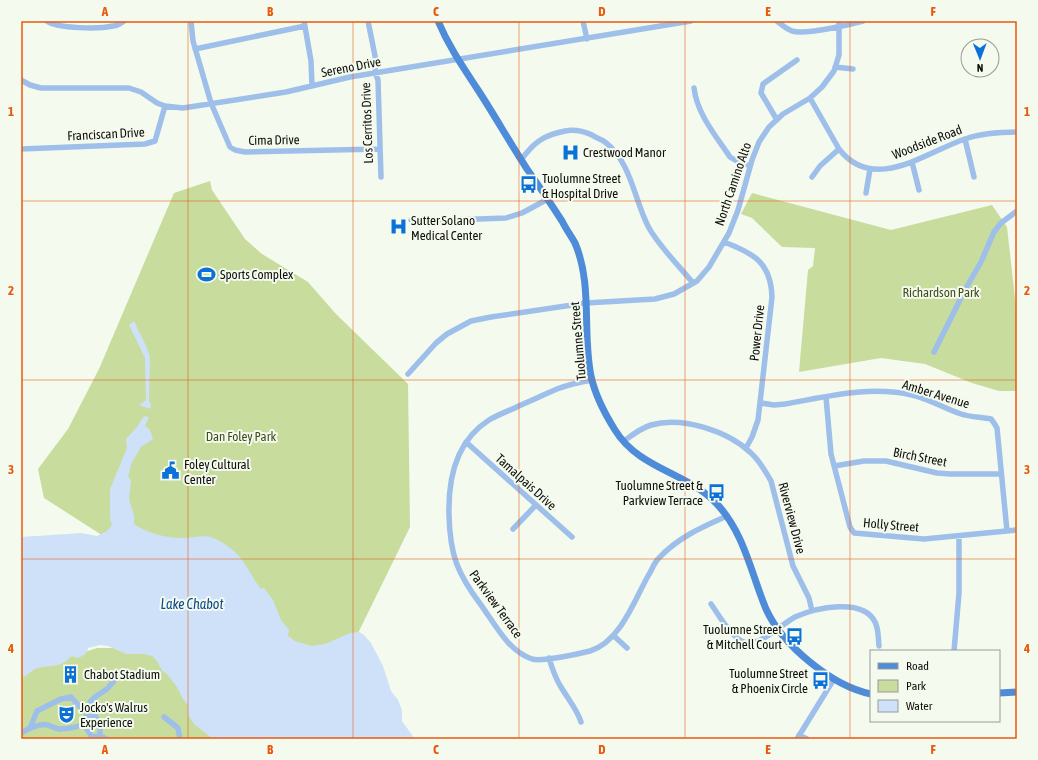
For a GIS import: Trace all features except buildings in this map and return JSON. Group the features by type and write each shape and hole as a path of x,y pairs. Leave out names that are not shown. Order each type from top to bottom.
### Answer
{"main road":[{"name":"Tuolumne Street","path":"438,21 457,60 573,240 579,255 584,276 589,358 592,380 601,405 616,432 648,463 689,483 708,496 727,516 743,545 767,610 778,628 804,657 834,679 870,694"},
{"path":"1000,693 1017,692"}],"street":[{"path":"47,21 51,24 70,27 95,27 113,26 124,21"},
{"name":"Cima Drive","path":"191,21 195,49 211,103 230,147 235,150 245,152 380,149"},
{"name":"Los Cerritos Drive","path":"368,21 376,62 375,72 378,80 380,177"},
{"path":"583,21 587,39"},
{"path":"648,21 649,28"},
{"name":"Sereno Drive","path":"21,80 35,87 47,88 129,88 141,92 165,106 183,108 286,92 375,72 457,60 691,21"},
{"path":"777,21 785,29 794,32 818,30 839,24 863,21"},
{"path":"195,49 305,24 311,61 312,86"},
{"name":"North Camino Alto","path":"408,374 436,343 447,334 471,322 491,317 586,303 656,299 674,294 693,283 709,267 729,233 738,210 750,166 759,142 769,127 783,114 810,98 822,87 836,67 839,55 839,24"},
{"path":"777,120 762,93 763,84 797,60"},
{"path":"836,67 853,69"},
{"path":"694,88 695,96 702,114 730,156 735,160 750,166"},
{"name":"Woodside Road","path":"810,98 839,149 850,161 857,165 870,168 893,168 912,162 965,138 998,132 1017,132"},
{"name":"Franciscan Drive","path":"21,149 145,144 155,141 165,106"},
{"path":"521,160 530,147 552,133 570,130 582,131 605,142 620,158 630,179 649,228 693,283"},
{"path":"965,138 974,178"},
{"path":"812,177 820,166 839,149"},
{"path":"912,162 919,190"},
{"path":"866,193 870,168"},
{"path":"411,220 425,221 506,218 522,213 548,199"},
{"path":"934,352 966,288 981,262 994,232 1001,223 1017,211"},
{"name":"Power Drive","path":"724,242 747,252 760,260 767,271 772,286 761,403 756,427 746,448"},
{"name":"Parkview Terrace","path":"592,380 557,389 489,420 474,432 466,442 457,458 451,476 448,497 451,544 460,574 506,641 523,655 533,659 550,658 590,650 600,646 614,636 623,623 657,560 675,542 727,516"},
{"name":"Amber Avenue","path":"761,403 774,405 785,404 868,391 888,391 918,397 960,414 991,419 997,428 1007,531"},
{"name":"Holly Street","path":"826,397 829,445 850,527 854,532 918,539 1017,530"},
{"name":"Riverview Drive","path":"624,441 650,425 676,422 694,424 708,428 746,448 758,460 771,481 793,566 809,598 812,611"},
{"name":"Tamalpais Drive","path":"466,442 572,537"},
{"name":"Birch Street","path":"834,466 864,461 886,461 944,474 1002,474"},
{"path":"513,529 536,505"},
{"path":"954,650 959,593 959,536"},
{"path":"711,604 738,640 748,643 763,639 795,617 812,611 852,606 866,611 875,622 878,630 879,646"},
{"path":"614,636 627,648"},
{"path":"550,658 554,676 578,713 581,722"},
{"path":"807,739 798,737 834,679"},
{"path":"100,736 100,725 92,710 90,702 107,689 114,681"},
{"path":"21,733 30,728 47,725 53,728 66,729 84,724 93,719 71,697 61,699 37,711 30,728"},
{"path":"164,717 178,728 180,739"},
{"path":"84,724 92,738 100,736 107,739"}],"green space":[{"name":"Dan Foley Park","path":"210,181 212,190 245,239 262,254 308,282 336,314 408,384 410,527 340,670 108,539 44,498 38,469 68,429 99,369 174,193"},
{"name":"Richardson Park","path":"752,193 891,230 992,205 1007,227 1017,316 1017,391 999,391 972,383 925,364 881,358 799,372 808,270 813,266 815,248 782,247 752,218 741,214"},
{"path":"97,648 128,648 151,651 221,739 21,739 21,665 66,658"}],"water":[{"path":"134,321 150,357 150,409 139,405 146,400 145,358 129,325"},
{"name":"Lake Chabot","path":"144,416 149,417 145,426 150,430 153,439 141,447 132,462 128,477 131,480 129,499 134,516 134,524 152,533 164,536 184,538 204,536 211,537 228,546 244,562 261,589 264,588 273,600 281,620 289,630 288,636 295,641 311,646 325,644 350,633 359,632 364,635 371,643 383,666 391,691 398,700 402,710 402,721 415,739 213,739 194,724 188,715 188,705 177,687 166,673 163,672 152,656 144,654 126,654 108,646 100,645 88,648 85,654 78,658 71,656 64,663 33,670 24,677 21,675 21,537 82,533 97,536 107,531 112,525 110,518 110,489 127,448 126,439 137,427"}],"place":[{"name":"Crestwood Manor","path":"570,152"},
{"name":"Tuolumne Street & Hospital Drive","path":"529,185"},
{"name":"Sutter Solano Medical Center","path":"398,227"},
{"name":"Sports Complex","path":"207,274"},
{"name":"Foley Cultural Center","path":"171,471"},
{"name":"Tuolumne Street & Parkview Terrace","path":"716,492"},
{"name":"Tuolumne Street & Mitchell Court","path":"795,636"},
{"name":"Chabot Stadium","path":"71,674"},
{"name":"Tuolumne Street & Phoenix Circle","path":"821,680"},
{"name":"Jocko's Walrus Experience","path":"67,714"}]}
